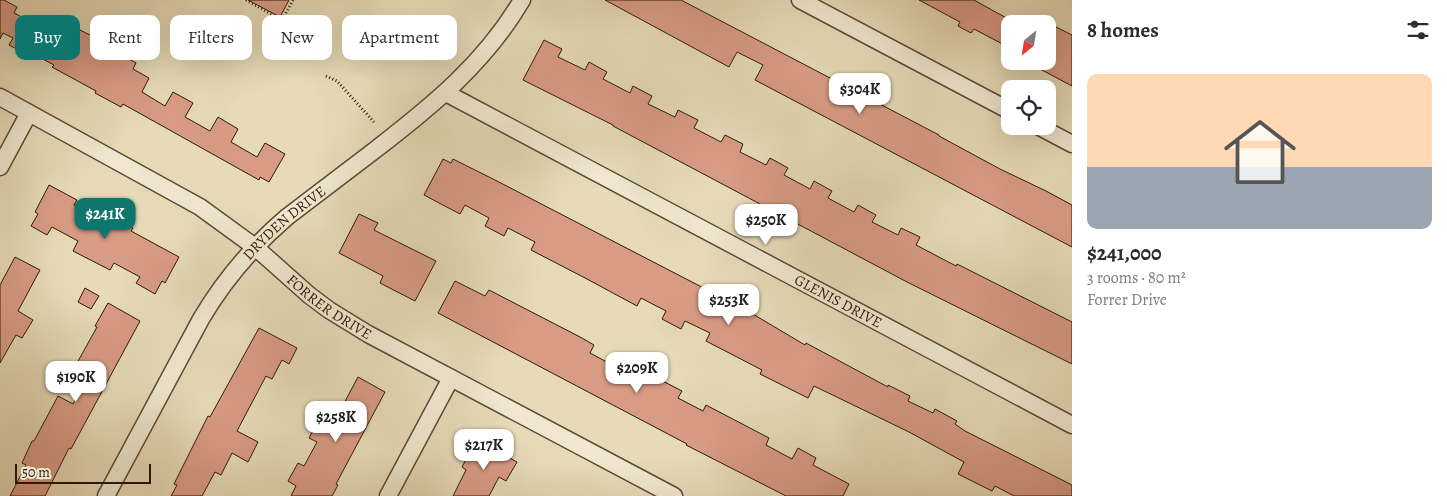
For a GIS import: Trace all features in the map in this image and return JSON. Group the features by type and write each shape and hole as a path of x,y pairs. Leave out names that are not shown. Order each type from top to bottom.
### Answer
{"street":[{"name":"DRYDEN DRIVE","path":"106,496 201,319 227,280 255,247 287,217 404,128 446,93 491,46 522,0"},
{"path":"800,0 1001,106"},
{"name":"GLENIS DRIVE","path":"446,93 1072,425"},
{"name":"FORRER DRIVE","path":"0,98 200,207 255,247 296,284 329,310 368,334 672,495"},
{"path":"0,167 29,113"},
{"path":"1055,135 1072,144"},
{"path":"388,496 451,378"}],"path":[{"path":"246,0 273,15"},
{"path":"285,15 293,0"},
{"path":"326,76 331,76 337,81 374,122"}],"building":[{"path":"0,0 4,0 17,7 14,13 18,15 15,15 15,48 9,45 13,38 3,33 0,39"},
{"path":"248,0 289,0 281,15 276,15"},
{"path":"605,0 681,0 1000,169 1046,191 1072,205 1072,247 755,80 763,65 737,52 729,67"},
{"path":"919,0 974,0 1001,15 1001,43 974,29 971,33 958,26 960,22"},
{"path":"1056,27 1072,35 1072,86 1042,70 1056,70"},
{"path":"80,30 90,35 90,60 131,60 136,63 133,69 149,78 142,92 165,106 173,92 193,103 185,117 210,131 218,117 238,129 231,142 257,157 265,143 285,154 269,182 260,177 259,180 123,104 121,107 95,93 96,91 52,67 54,65 45,60 80,60"},
{"path":"544,40 562,49 558,57 585,70 589,62 607,72 603,79 630,93 633,86 652,96 648,104 675,117 678,110 698,120 694,128 721,142 725,135 743,144 740,152 766,165 770,158 788,168 784,175 810,189 814,181 832,191 828,198 854,212 858,205 876,215 872,222 898,235 901,228 920,237 916,245 1072,322 1072,364 907,282 613,125 523,80"},
{"path":"443,159 451,163 453,159 746,310 805,345 806,343 888,387 888,385 910,396 908,401 933,413 935,409 957,421 955,424 965,431 1072,485 1072,496 1014,496 995,486 992,491 958,474 964,462 909,432 814,386 808,398 760,374 762,370 706,341 710,333 685,321 681,329 662,319 666,311 641,298 637,306 531,250 535,242 508,228 504,236 485,226 489,218 465,205 460,214 424,195"},
{"path":"49,185 77,200 74,205 102,221 106,214 133,228 131,231 179,257 165,283 162,281 155,294 136,283 140,277 114,263 110,270 73,251 78,241 52,227 47,235 31,226 38,214 35,212"},
{"path":"359,214 378,223 374,230 436,261 415,301 380,283 383,276 339,253"},
{"path":"15,257 40,270 18,311 33,320 22,338 16,335 0,363 0,285"},
{"path":"455,281 485,296 489,290 582,338 594,345 590,353 616,367 620,359 682,391 678,398 703,411 706,405 769,438 766,445 792,459 798,448 816,458 813,465 849,484 843,496 786,496 438,313"},
{"path":"85,288 99,296 91,309 78,302"},
{"path":"108,303 140,321 71,449 69,448 45,496 10,496 26,465 22,463 32,441 34,441 58,396 73,404 86,379 72,372"},
{"path":"259,328 297,348 289,364 282,360 272,379 266,376 237,431 258,442 248,462 232,453 221,475 215,472 202,496 171,496 177,485 174,484 208,416 210,417"},
{"path":"358,377 385,392 336,484 338,485 332,496 291,496 296,486 288,481 298,463 304,466 317,442 309,438 320,417 333,424"},
{"path":"476,440 517,462 506,481 499,477 489,496 453,496 466,470 462,467"}]}
